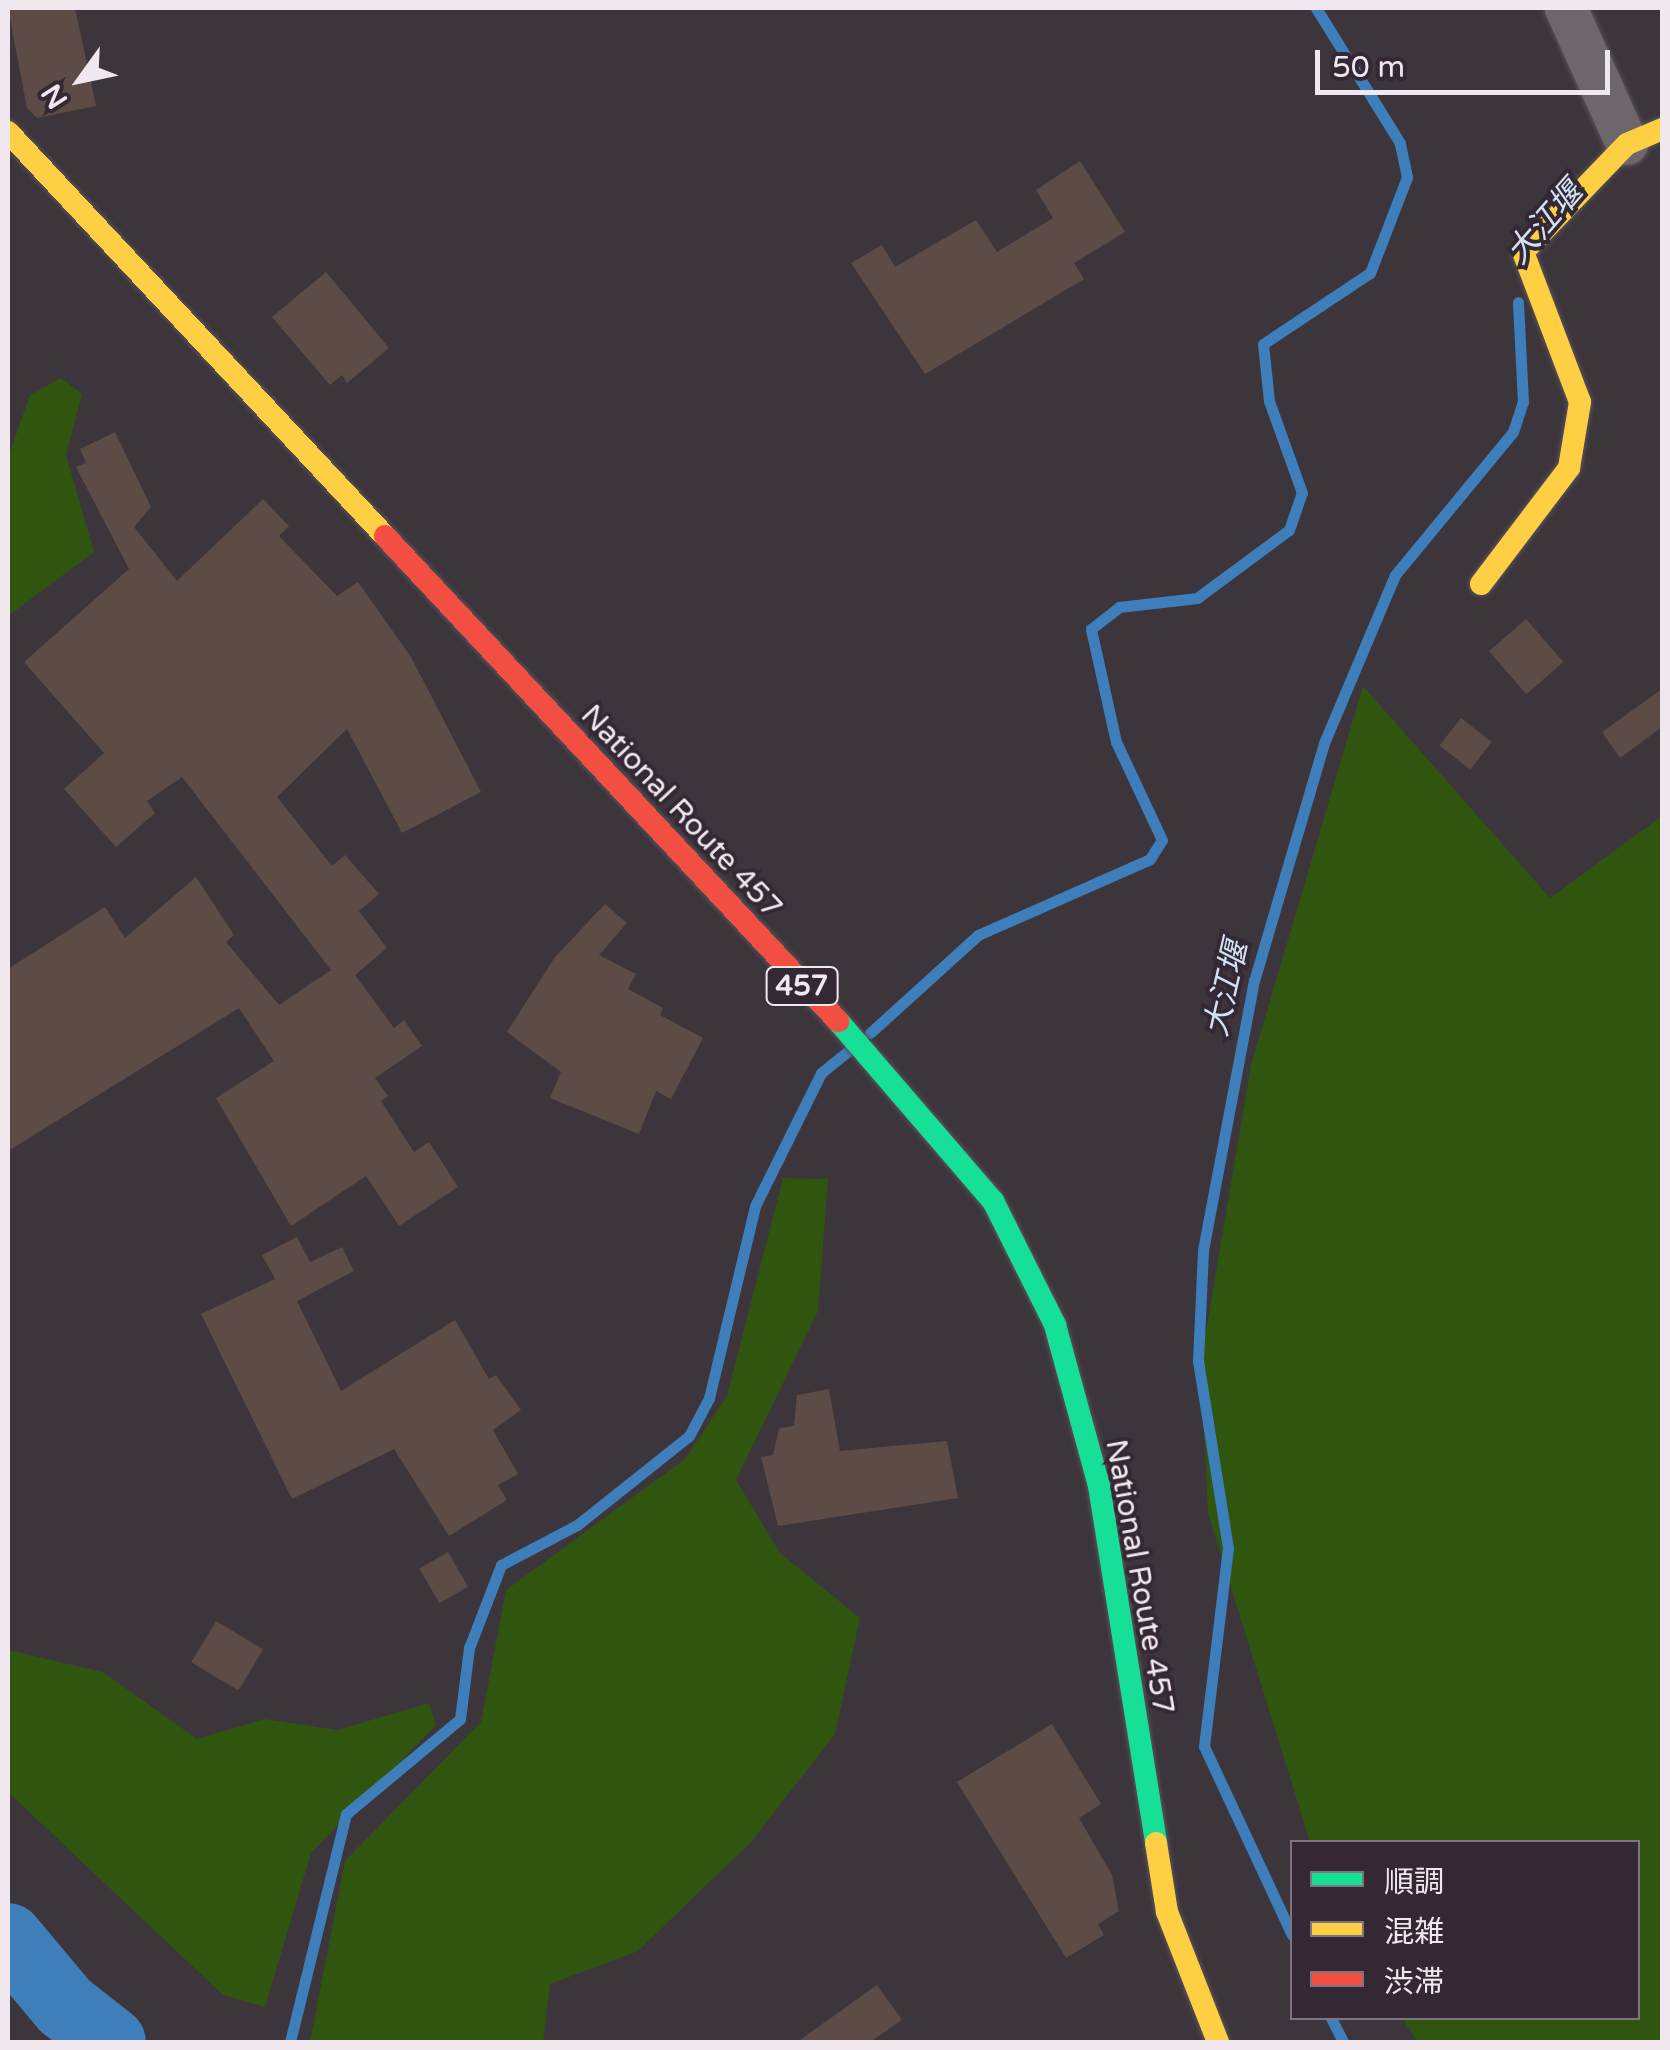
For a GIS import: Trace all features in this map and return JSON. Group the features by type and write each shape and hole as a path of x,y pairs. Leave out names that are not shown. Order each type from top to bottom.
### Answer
{"main road":[{"name":"National Route 457","path":"8,132 928,1117 992,1202 1055,1325 1094,1468 1167,1912 1218,2042"},
{"path":"1481,584 1569,468 1580,402 1523,252 1645,137"}],"street":[{"path":"1566,8 1645,137"}],"green space":[{"path":"61,378 82,394 66,455 94,552 8,616 8,458 30,395"},
{"path":"1363,686 1550,898 1662,816 1662,2042 1418,2042 1403,2020 1640,2020 1640,1840 1309,1840 1208,1513 1201,1361 1251,1065"},
{"path":"783,1178 828,1179 818,1311 736,1480 780,1553 860,1618 835,1734 751,1842 638,1951 550,1984 543,2042 310,2042 345,1861 481,1722 506,1590 685,1459 727,1396"},
{"path":"8,1650 103,1672 197,1739 264,1719 338,1730 429,1703 436,1725 311,1853 265,2007 223,1995 8,1792"}],"building":[{"path":"8,8 75,8 96,106 37,118 27,108"},
{"path":"1080,161 1125,232 1074,263 1084,279 925,374 851,263 882,245 895,267 976,220 997,252 1053,218 1036,190"},
{"path":"326,272 389,348 347,383 342,375 330,385 272,317"},
{"path":"115,432 151,507 134,527 177,581 263,499 289,526 279,536 337,596 358,582 411,657 481,792 402,833 347,729 277,797 332,866 345,855 379,894 359,911 387,948 355,975 394,1028 404,1020 422,1046 375,1078 388,1096 381,1101 414,1152 429,1142 458,1187 399,1226 366,1176 291,1226 216,1098 274,1061 239,1008 8,1151 8,969 105,907 125,938 196,877 234,935 226,942 279,1005 331,970 182,777 147,801 155,813 116,847 64,789 104,753 24,662 129,569 76,467 86,463 80,449"},
{"path":"1526,619 1563,662 1526,694 1489,651"},
{"path":"1662,689 1662,727 1620,758 1602,732"},
{"path":"1461,718 1492,742 1470,770 1439,746"},
{"path":"605,904 627,923 599,955 636,974 628,989 663,1008 660,1015 703,1038 671,1099 656,1091 639,1134 550,1098 561,1072 507,1032 555,957"},
{"path":"297,1237 310,1262 342,1247 354,1271 297,1301 341,1391 455,1320 489,1379 496,1375 521,1410 493,1430 518,1474 498,1485 507,1500 449,1536 394,1449 292,1499 201,1314 275,1279 262,1255"},
{"path":"829,1389 840,1451 947,1441 958,1498 778,1526 761,1457 773,1455 779,1428 794,1426 797,1395"},
{"path":"448,1552 468,1587 439,1603 419,1568"},
{"path":"216,1621 263,1649 238,1690 191,1662"},
{"path":"1052,1724 1101,1804 1079,1818 1112,1875 1119,1911 1098,1924 1104,1935 1066,1958 957,1782"},
{"path":"877,1985 902,2020 870,2042 797,2042"}],"waterway":[{"path":"870,1033 978,935 1150,859 1162,840 1116,742 1091,629 1119,607 1197,598 1289,530 1302,493 1269,401 1263,344 1370,273 1407,177 1400,143 1316,8"},
{"name":"大江堰","path":"1290,1931 1204,1746 1228,1548 1198,1361 1203,1250 1254,981 1324,743 1395,575 1513,432 1523,402 1518,302"},
{"path":"290,2042 346,1814 460,1719 469,1648 501,1565 577,1525 689,1436 709,1398 755,1206 821,1073 848,1051"},
{"path":"8,1938 65,2006 111,2042"},
{"name":"大江堰","path":"1332,2020 1343,2042"}],"traffic: fast":[{"path":"838,1021 993,1201 1055,1325 1099,1486 1156,1843"}],"traffic: slow":[{"path":"1481,584 1569,468 1580,402 1523,252 1627,144 1662,129"},
{"path":"8,132 385,536"},
{"path":"1156,1843 1167,1912 1218,2042"}],"traffic: jam":[{"path":"385,536 838,1021"}]}
